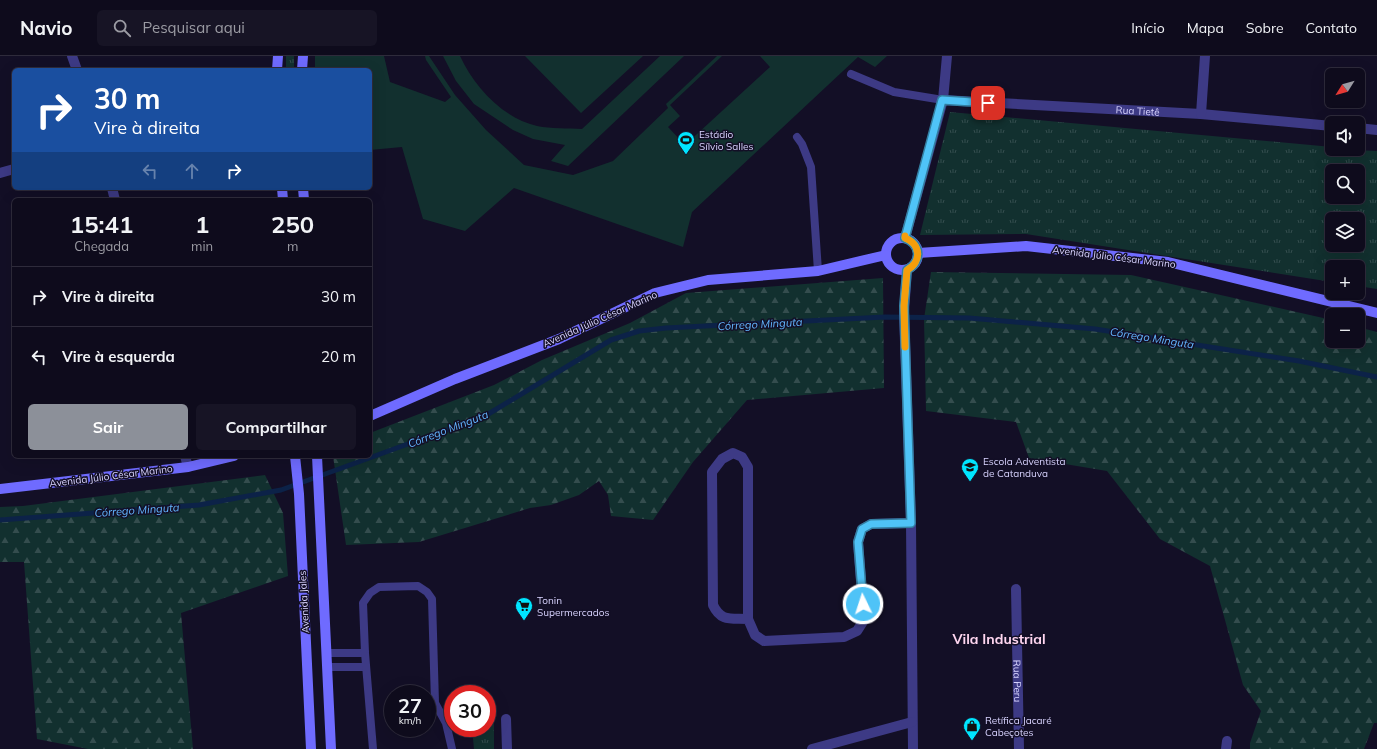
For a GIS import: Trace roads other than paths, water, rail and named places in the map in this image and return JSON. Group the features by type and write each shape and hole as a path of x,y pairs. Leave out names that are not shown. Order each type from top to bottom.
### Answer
{"street":[{"path":"72,56 76,68"},
{"path":"277,68 278,56"},
{"path":"302,68 303,56"},
{"path":"905,238 942,100 947,56"},
{"path":"1201,114 1205,56"},
{"name":"Rua Tietê","path":"942,100 1201,114 1325,125"},
{"path":"1365,129 1377,130"},
{"path":"0,173 12,170"},
{"path":"898,238 905,238 912,241 916,246 918,253 917,260 913,266 907,270 899,270 893,267 888,262 886,255 887,248 891,242 898,238"},
{"name":"Avenida Júlio César Marino","path":"918,253 1026,246 1168,262 1377,313"},
{"name":"Avenida Júlio César Marino","path":"372,415 455,379 559,339 655,293 708,280 818,271 886,255"},
{"path":"907,270 904,325 911,523 913,749"},
{"name":"Avenida Júlio César Marino","path":"372,408 395,406"},
{"path":"748,619 724,617 717,614 713,605 712,472 722,458 733,453 742,456 748,467 748,619 755,635 764,641 844,637 857,631 864,620 858,542 862,529 871,524 911,523"},
{"path":"186,458 188,467"},
{"name":"Avenida Júlio César Marino","path":"0,489 188,467 223,458"},
{"name":"Avenida Jales","path":"295,458 299,494 311,749"},
{"name":"Avenida Jales","path":"317,458 331,749"},
{"name":"Rua Peru","path":"1016,589 1019,749"},
{"path":"506,719 507,749"},
{"path":"812,749 912,722"}],"lane":[{"path":"851,74 894,92 942,100"},
{"path":"797,137 802,144 811,167 818,271"},
{"path":"373,749 365,653 363,603 370,593 379,587 418,586 432,599 435,703 446,723 452,749"},
{"path":"326,653 365,653"},
{"path":"327,667 366,667"}],"waterway":[{"name":"Córrego Minguta","path":"372,457 485,416 611,340 639,331 666,328 885,317 969,318 1095,329 1299,361 1377,377"},
{"name":"Córrego Minguta","path":"0,520 199,505 281,490 369,458"}],"place":[{"name":"Estádio Sílvio Salles","path":"686,155"},
{"name":"Escola Adventista de Catanduva","path":"970,482"},
{"name":"Tonin Supermercados","path":"524,621"},
{"name":"Retífica Jacaré Cabeçotes","path":"972,741"}],"district":[{"name":"Vila Industrial","path":"999,639"}]}
